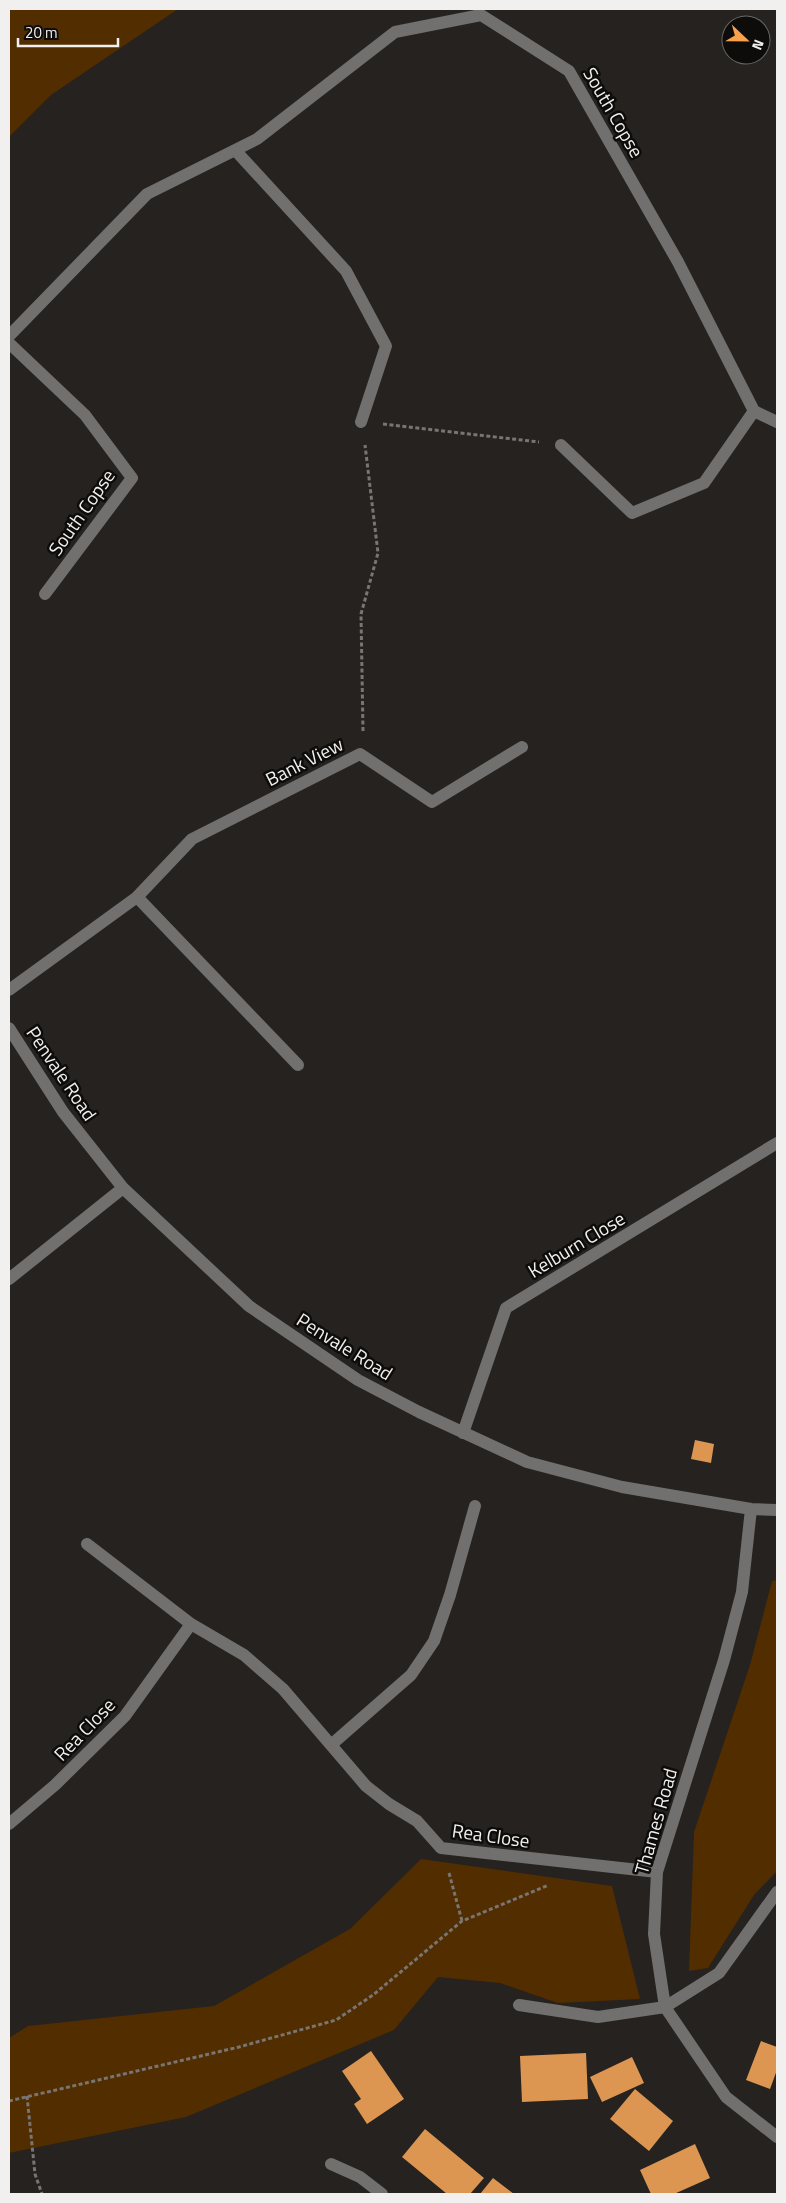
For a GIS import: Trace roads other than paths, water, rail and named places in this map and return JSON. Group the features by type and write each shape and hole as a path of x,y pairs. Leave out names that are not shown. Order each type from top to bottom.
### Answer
{"street":[{"name":"South Copse","path":"9,336 147,194 257,139 395,32 481,15 569,71 678,262 754,411"},
{"path":"235,150 346,270 386,346 361,422"},
{"name":"South Copse","path":"9,342 85,415 132,478 45,594"},
{"path":"561,445 632,513 704,483 754,411 777,422"},
{"name":"Bank View","path":"9,990 137,897 192,840 360,754 432,802 522,747"},
{"path":"137,897 298,1065"},
{"name":"Penvale Road","path":"9,1028 63,1112 123,1188 248,1306 358,1380 463,1433 527,1462 622,1487 751,1509 777,1510"},
{"name":"Kelburn Close","path":"463,1433 506,1308 777,1143"},
{"path":"9,1279 123,1188"},
{"path":"331,1745 411,1676 434,1641 450,1595 475,1506"},
{"name":"Thames Road","path":"751,1509 742,1592 724,1660 657,1872 654,1934 665,2007 726,2097 777,2137"},
{"name":"Rea Close","path":"87,1544 192,1624 244,1654 283,1689 366,1786 389,1804 417,1821 441,1848 657,1872"},
{"name":"Rea Close","path":"9,1824 55,1785 125,1716 192,1624"},
{"path":"519,2005 598,2017 665,2007 719,1973 777,1892"},
{"path":"331,2164 360,2177 382,2194"}]}
